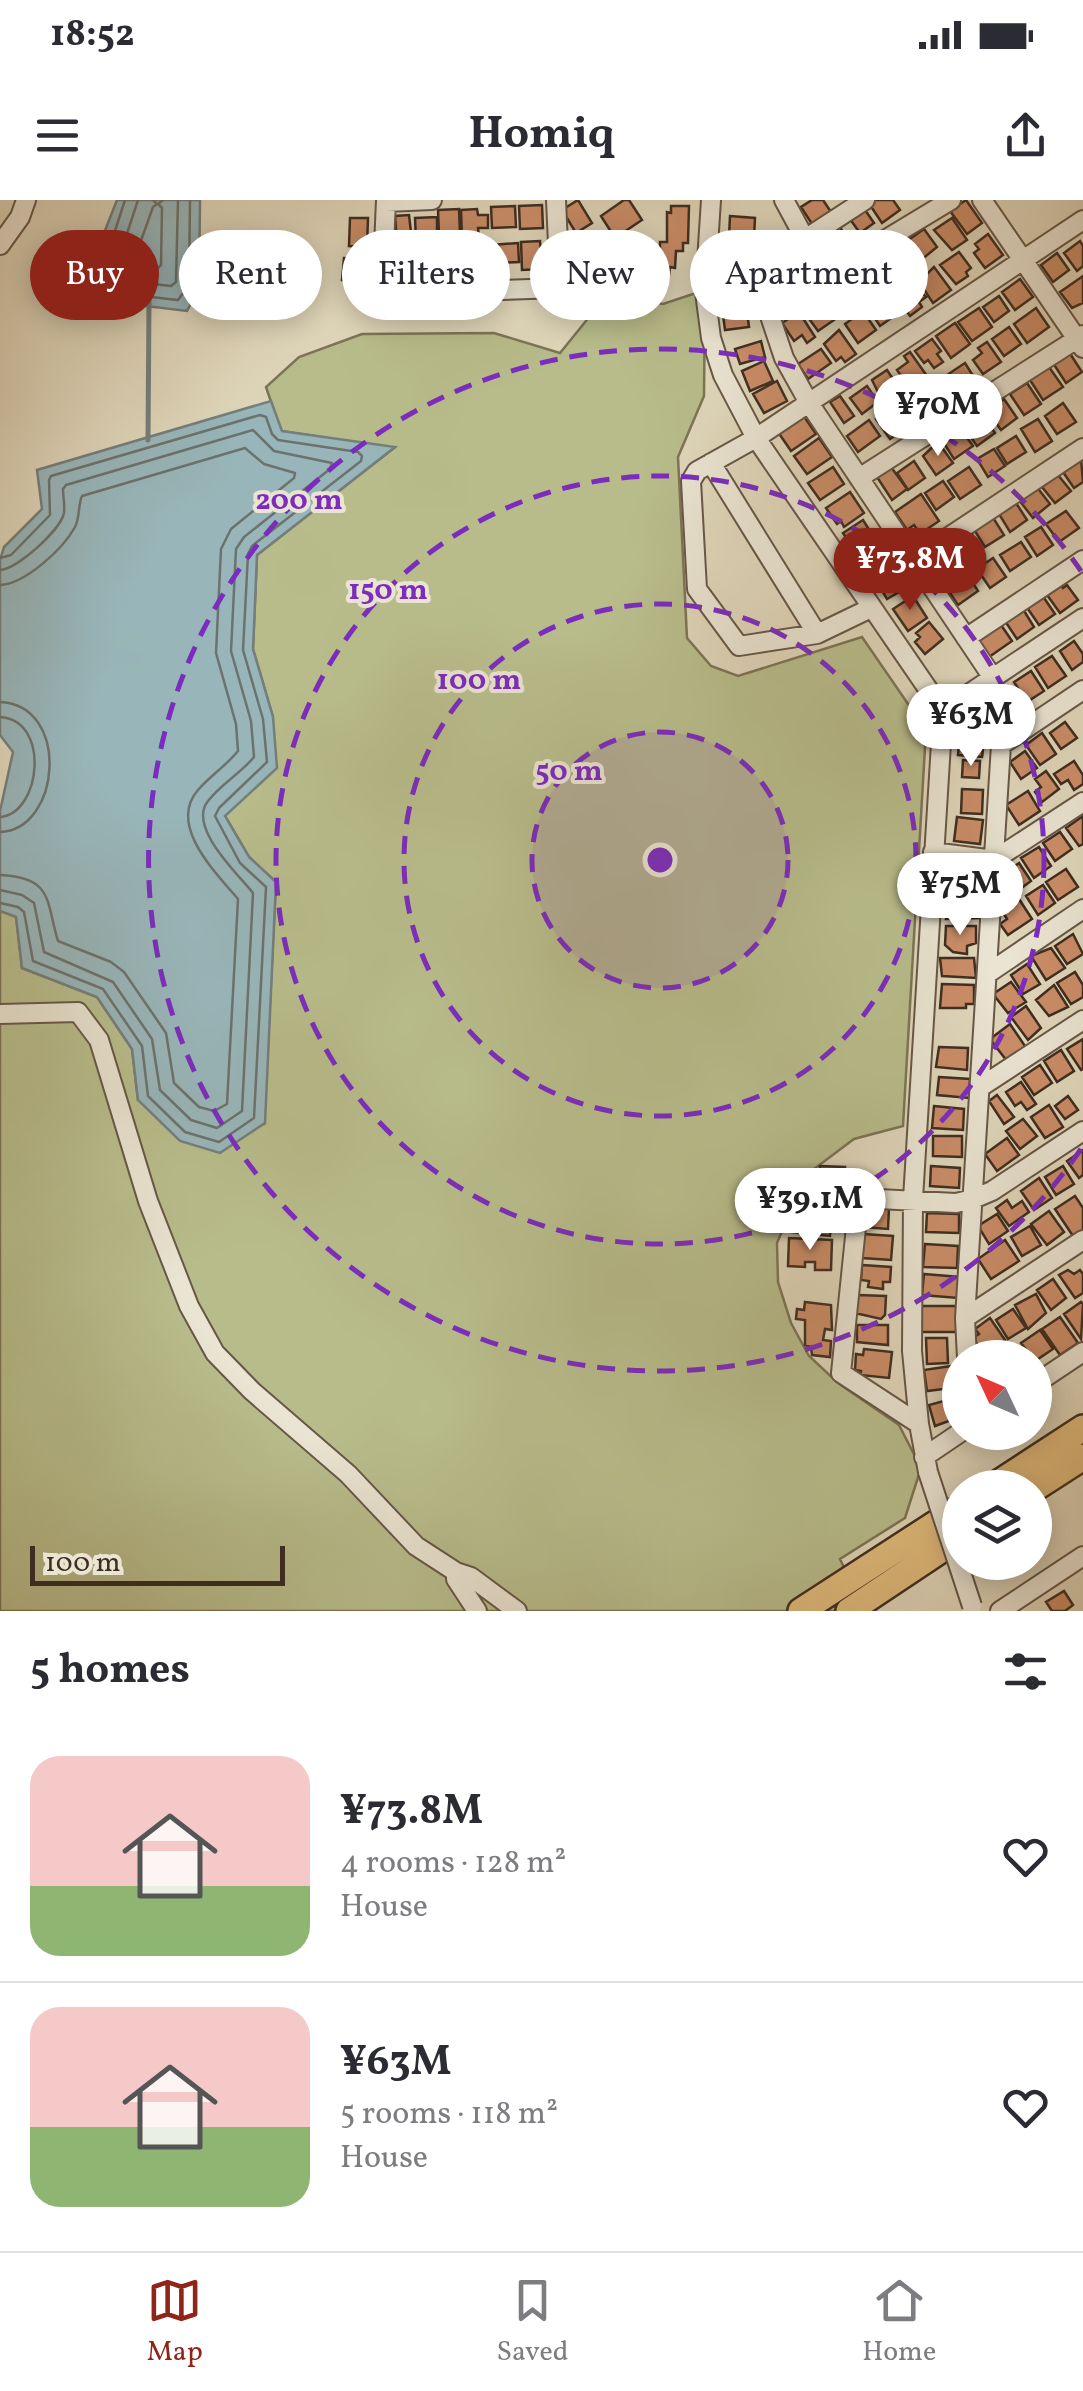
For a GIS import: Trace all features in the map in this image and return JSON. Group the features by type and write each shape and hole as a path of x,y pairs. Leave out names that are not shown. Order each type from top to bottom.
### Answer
{"highway":[{"path":"1019,1470 1083,1428"},
{"path":"1052,1477 1083,1457"},
{"path":"801,1611 942,1520"},
{"path":"849,1611 942,1549"}],"street":[{"path":"0,244 20,217 26,200"},
{"path":"432,200 386,201 382,294 560,288 556,200"},
{"path":"711,200 705,292 711,338 723,374 756,438 943,711 913,1199 912,1350 918,1424 926,1464 973,1608"},
{"path":"784,200 800,230"},
{"path":"819,230 865,200"},
{"path":"901,230 951,200"},
{"path":"859,478 1081,341 982,200"},
{"path":"871,608 817,634 739,646 697,589 690,480 697,471 756,438 1083,220"},
{"path":"771,320 784,358 809,403 993,678"},
{"path":"914,560 1083,448"},
{"path":"711,463 817,634"},
{"path":"966,638 1083,560"},
{"path":"943,711 1083,618"},
{"path":"966,1340 1001,745 1083,690"},
{"path":"932,852 994,860 1083,802"},
{"path":"987,974 1083,910"},
{"path":"0,1014 78,1012 98,1040 164,1244 189,1306 215,1353 348,1474 416,1546 456,1572 471,1577 518,1611"},
{"path":"980,1088 1083,1020"},
{"path":"918,1424 841,1373 858,1198 956,1204 992,1191 1083,1132"},
{"path":"965,1318 1083,1240"},
{"path":"1052,1373 1083,1352"},
{"path":"926,1464 942,1449"},
{"path":"1000,1611 1083,1556"},
{"path":"456,1572 456,1579 477,1611"},
{"path":"1030,1591 1039,1611"}],"green space":[{"path":"690,295 690,320 705,320 704,396 678,457 687,638 711,666 738,676 862,637 926,730 903,1126 854,1139 806,1175 777,1243 778,1282 791,1323 809,1356 838,1383 899,1425 921,1468 905,1518 840,1559 864,1611 0,1611 0,911 16,916 22,968 97,997 132,1049 138,1100 264,1124 276,882 249,857 225,816 273,717 253,649 257,555 394,448 281,431 266,387 299,357 362,334 494,333 560,353 587,320 670,320 670,302"}],"water":[{"path":"117,200 200,200 200,230 179,230 179,310 159,308 159,230 105,230"},
{"path":"271,401 282,431 395,447 257,555 253,649 273,717 277,768 225,816 249,857 276,882 265,1123 220,1153 180,1141 138,1100 132,1049 97,997 22,968 16,917 0,911 0,811 13,752 0,735 0,560 4,547 42,509 37,470"}],"building":[{"path":"578,200 592,223 574,230 562,210"},
{"path":"629,200 642,220 627,230 610,230 601,216"},
{"path":"812,200 823,200 831,212 812,224 801,207"},
{"path":"893,200 900,210 882,223 868,202"},
{"path":"966,200 982,223 967,234 950,211"},
{"path":"861,204 874,223 858,230 847,215"},
{"path":"542,205 543,228 520,229 519,206"},
{"path":"515,206 516,227 492,228 491,207"},
{"path":"671,206 689,206 688,243 683,243 683,251 676,251 675,268 670,267 667,230 667,212 671,213"},
{"path":"459,209 460,230 439,230 438,210"},
{"path":"477,209 478,215 488,215 488,228 462,230 461,210"},
{"path":"409,215 411,230 396,230 395,216"},
{"path":"730,216 755,218 754,230 729,230"},
{"path":"437,217 437,230 416,230 415,218"},
{"path":"350,218 368,218 368,230 350,230"},
{"path":"952,218 967,240 952,250 934,230"},
{"path":"836,222 842,230 824,230"},
{"path":"988,234 1003,255 985,268 974,253 979,249 975,244"},
{"path":"928,235 937,247 928,254"},
{"path":"1080,241 1083,266 1077,271 1064,253"},
{"path":"521,242 530,242 530,270 522,270"},
{"path":"518,243 519,262 510,262 510,244"},
{"path":"959,252 971,268 966,272 968,276 956,284 940,265"},
{"path":"1057,253 1069,270 1053,282 1041,265"},
{"path":"934,267 951,290 933,303 928,296 928,273"},
{"path":"1083,276 1083,303 1072,308 1060,292"},
{"path":"1020,279 1033,297 1015,310 1002,292"},
{"path":"999,296 1009,311 994,322 983,307"},
{"path":"979,308 992,327 972,341 958,322"},
{"path":"1036,308 1049,327 1027,343 1014,324"},
{"path":"724,320 748,320 749,327 725,330"},
{"path":"804,320 815,337 807,343 802,335 794,341 782,323"},
{"path":"810,320 834,320 818,331"},
{"path":"851,320 869,320 876,330 858,343 845,324"},
{"path":"955,323 970,344 951,358 936,336"},
{"path":"1009,327 1021,344 1004,356 992,339"},
{"path":"839,330 856,354 845,362 841,357 836,361 824,344"},
{"path":"932,339 943,362 934,368 915,351"},
{"path":"761,341 765,357 740,364 735,349"},
{"path":"987,342 1001,362 983,374 973,360 982,353 978,348"},
{"path":"821,349 831,363 808,379 798,364"},
{"path":"910,352 927,376 910,388 897,370 908,362 904,356"},
{"path":"1069,352 1082,372 1066,383 1053,363"},
{"path":"764,361 773,381 750,391 742,371"},
{"path":"965,363 975,379 958,391 947,375"},
{"path":"1049,367 1063,387 1043,400 1030,380"},
{"path":"887,370 899,388 882,400 872,380"},
{"path":"944,378 954,392 934,407 924,392"},
{"path":"777,381 787,401 764,413 753,394"},
{"path":"1027,383 1041,404 1024,415 1010,394"},
{"path":"867,386 878,402 862,414 850,398"},
{"path":"916,388 929,408 911,421 897,402"},
{"path":"840,396 854,416 844,423 830,402"},
{"path":"1004,399 1017,418 1001,430 987,410"},
{"path":"1063,403 1076,422 1057,434 1045,416"},
{"path":"896,405 910,425 890,439 876,419"},
{"path":"982,414 995,433 977,446 963,426"},
{"path":"803,415 816,434 791,451 778,432"},
{"path":"1038,419 1052,441 1035,452 1021,429"},
{"path":"869,420 880,436 858,452 847,436"},
{"path":"960,428 973,446 954,459 942,440"},
{"path":"1016,436 1026,452 1007,464 997,448"},
{"path":"819,438 832,457 807,474 794,456"},
{"path":"938,442 953,463 936,475 923,456"},
{"path":"994,449 1005,466 988,477 977,459"},
{"path":"1081,459 1083,482 1074,488 1063,472"},
{"path":"914,461 925,478 908,490 897,473"},
{"path":"833,467 844,484 820,500 808,483"},
{"path":"891,467 907,489 892,500 877,477"},
{"path":"969,467 981,485 960,499 948,481"},
{"path":"1058,475 1071,491 1055,503 1042,487"},
{"path":"943,481 954,497 936,510 925,493"},
{"path":"1036,486 1050,504 1033,518 1019,500"},
{"path":"850,492 864,513 844,527 841,521 837,524 826,508"},
{"path":"921,494 939,521 920,534 914,525 907,530 895,512"},
{"path":"1016,503 1027,520 1010,532 999,514"},
{"path":"1066,511 1079,528 1059,542 1046,524"},
{"path":"992,516 1004,535 985,547 973,528"},
{"path":"863,520 873,536 854,549 843,533"},
{"path":"1041,527 1053,545 1037,556 1025,537"},
{"path":"970,532 981,547 962,561 951,546"},
{"path":"1021,542 1031,557 1010,571 1000,555"},
{"path":"882,544 894,561 871,577 859,560"},
{"path":"945,546 956,562 939,574 928,557"},
{"path":"993,558 1006,577 990,588 977,569"},
{"path":"901,567 911,585 887,599 877,582"},
{"path":"967,574 978,591 958,605 946,587"},
{"path":"1059,583 1063,588 1067,585 1078,600 1060,613 1045,592"},
{"path":"1042,595 1055,614 1039,625 1026,606"},
{"path":"913,596 927,618 908,631 893,609"},
{"path":"1021,606 1034,627 1017,639 1003,618"},
{"path":"929,622 943,639 925,654 915,642 920,637 916,633"},
{"path":"999,622 1012,641 989,657 975,637"},
{"path":"1074,641 1083,654 1083,662 1072,670 1060,651"},
{"path":"1052,656 1066,676 1048,688 1035,667"},
{"path":"1031,671 1044,691 1027,702 1014,682"},
{"path":"1008,686 1024,710 1008,721 992,697"},
{"path":"987,700 999,717 979,731 967,714"},
{"path":"1065,722 1077,738 1061,749 1050,733"},
{"path":"1042,733 1056,754 1040,765 1026,745"},
{"path":"960,734 985,736 982,757 958,755"},
{"path":"1025,751 1037,768 1021,779 1010,762"},
{"path":"963,760 980,761 979,778 962,777"},
{"path":"1074,761 1083,775 1083,784 1074,790 1068,780 1061,784 1054,774"},
{"path":"1046,771 1059,789 1042,802 1035,792 1041,787 1035,779"},
{"path":"962,789 983,790 982,814 961,813"},
{"path":"1028,791 1040,811 1019,825 1006,805"},
{"path":"1083,816 1083,844 1079,846 1066,828"},
{"path":"957,817 983,820 980,844 954,841"},
{"path":"1060,832 1072,849 1055,861 1043,843"},
{"path":"1039,847 1051,866 1034,878 1021,858"},
{"path":"1019,863 1031,881 1016,892 1004,874"},
{"path":"975,866 974,891 953,892 952,867"},
{"path":"1066,869 1078,887 1058,900 1046,882"},
{"path":"1043,885 1055,903 1038,915 1026,896"},
{"path":"950,895 978,896 979,918 946,919"},
{"path":"1019,899 1032,919 1008,935 1000,924 1007,919 1002,911"},
{"path":"946,926 976,926 976,943 967,946 967,954 953,952 945,945"},
{"path":"1073,934 1083,954 1067,964 1055,946"},
{"path":"1051,948 1065,968 1046,980 1031,956"},
{"path":"940,958 974,958 976,978 942,976"},
{"path":"1027,964 1040,984 1023,994 1011,975"},
{"path":"1075,972 1083,985 1083,997 1071,1004 1057,983"},
{"path":"1011,982 1026,1002 1008,1013 993,994"},
{"path":"942,984 974,985 974,1004 966,1004 966,1008 940,1008"},
{"path":"1054,985 1068,1007 1049,1016 1036,1000"},
{"path":"1026,1006 1041,1028 1028,1040 1011,1017"},
{"path":"1010,1024 1027,1049 1007,1061 990,1039"},
{"path":"1083,1039 1083,1069 1081,1070 1067,1049"},
{"path":"939,1047 968,1048 967,1070 936,1067"},
{"path":"1061,1050 1074,1071 1057,1082 1044,1061"},
{"path":"1040,1065 1052,1083 1034,1095 1022,1077"},
{"path":"939,1077 970,1079 969,1098 937,1095"},
{"path":"1021,1082 1036,1104 1027,1110 1021,1102 1015,1106 1006,1092"},
{"path":"997,1095 1014,1117 1004,1124 989,1101"},
{"path":"1068,1096 1078,1110 1065,1119 1055,1106"},
{"path":"1049,1105 1063,1127 1045,1138 1031,1117"},
{"path":"934,1106 964,1109 963,1130 932,1128"},
{"path":"1023,1119 1037,1136 1020,1149 1006,1131"},
{"path":"933,1136 962,1136 962,1157 933,1156"},
{"path":"1007,1138 1019,1155 997,1171 985,1154"},
{"path":"1083,1150 1083,1175 1079,1178 1067,1161"},
{"path":"820,1166 845,1167 839,1205 842,1209 838,1213 834,1209 830,1213 806,1212 809,1177 819,1178"},
{"path":"931,1166 960,1168 959,1188 930,1186"},
{"path":"1063,1166 1074,1184 1056,1195 1045,1177"},
{"path":"1039,1178 1052,1198 1034,1210 1021,1191"},
{"path":"1075,1196 1083,1208 1083,1230 1073,1236 1055,1209"},
{"path":"1007,1200 1012,1208 1022,1201 1029,1212 1009,1226 996,1208"},
{"path":"864,1206 889,1208 888,1229 863,1227"},
{"path":"1049,1211 1064,1232 1047,1245 1031,1224"},
{"path":"792,1212 832,1216 830,1236 790,1232"},
{"path":"927,1213 959,1214 959,1233 926,1232"},
{"path":"997,1214 1008,1231 989,1244 978,1226"},
{"path":"1030,1226 1041,1245 1022,1256 1011,1237"},
{"path":"863,1234 893,1236 891,1260 862,1258"},
{"path":"789,1238 832,1240 831,1270 815,1270 815,1262 805,1262 805,1267 788,1266"},
{"path":"1005,1240 1019,1261 991,1279 978,1259"},
{"path":"925,1244 958,1246 957,1268 923,1267"},
{"path":"862,1265 891,1267 890,1282 883,1282 883,1289 868,1287 869,1281 861,1280"},
{"path":"1068,1270 1074,1274 1080,1270 1083,1274 1083,1293 1075,1298 1059,1275"},
{"path":"924,1274 960,1277 958,1298 922,1295"},
{"path":"1053,1279 1066,1298 1051,1310 1037,1290"},
{"path":"1036,1294 1046,1313 1028,1329 1015,1305"},
{"path":"858,1295 886,1296 885,1315 881,1319 855,1313"},
{"path":"805,1302 831,1305 832,1330 825,1329 823,1340 831,1341 830,1357 812,1355 811,1347 805,1345 805,1320 796,1319 797,1309 804,1310"},
{"path":"1083,1304 1081,1339 1064,1314"},
{"path":"922,1306 956,1306 957,1332 920,1332"},
{"path":"1013,1309 1026,1328 1008,1339 996,1320"},
{"path":"1060,1317 1078,1343 1060,1355 1042,1329"},
{"path":"990,1318 1005,1340 974,1340 979,1334 975,1329"},
{"path":"857,1325 888,1325 888,1345 857,1342"},
{"path":"1040,1330 1047,1340 1025,1340"},
{"path":"926,1338 947,1338 942,1340 942,1363 927,1364"},
{"path":"864,1349 892,1352 889,1378 860,1375 861,1371 855,1370 856,1354 863,1355"},
{"path":"942,1367 942,1389 927,1391 924,1370"},
{"path":"942,1401 942,1423 935,1426 929,1405"},
{"path":"1064,1591 1073,1605 1065,1611 1052,1611 1046,1602"}],"waterway":[{"path":"148,440 149,320"}]}
